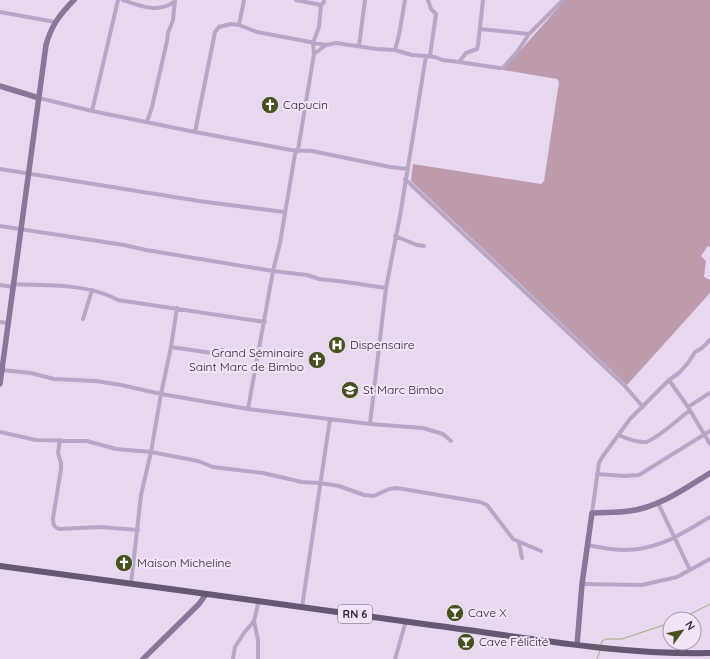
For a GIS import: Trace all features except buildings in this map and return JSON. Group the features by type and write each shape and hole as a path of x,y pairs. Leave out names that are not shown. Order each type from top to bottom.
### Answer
{"main road":[{"path":"0,384 2,370 1,362 8,323 46,45 51,28 61,12 74,0"},
{"path":"0,86 39,98"},
{"path":"577,645 582,584 592,513 630,511 658,503 710,473"},
{"name":"RN 6","path":"0,566 258,600 577,645 679,656 710,653"},
{"path":"143,659 199,604 206,594"}],"street":[{"path":"92,111 118,0 123,0 154,9 163,8 175,1"},
{"path":"239,25 244,0"},
{"path":"296,0 321,5"},
{"path":"248,409 265,322 273,271 280,243 284,212 295,154 298,150 314,54 314,43 319,27 321,5 324,0"},
{"path":"359,46 365,0"},
{"path":"395,50 405,0"},
{"path":"370,424 386,288 436,14 431,8 428,0"},
{"path":"459,62 466,53 477,49 483,0"},
{"path":"556,0 557,6"},
{"path":"195,132 215,32 219,27 224,25 239,25 257,32 326,45 336,43 395,50 412,55 428,56 442,60 503,68 517,52 529,34 563,0"},
{"path":"146,122 152,107 168,33 173,20 175,1"},
{"path":"0,12 55,22"},
{"path":"480,29 529,34"},
{"path":"314,54 326,45"},
{"path":"39,98 92,111 195,132 291,150 312,151 390,167 408,168"},
{"path":"0,169 199,201 284,212"},
{"path":"405,179 624,385 643,407"},
{"path":"0,226 124,245 273,271 307,275 319,280 346,282 386,288"},
{"path":"395,236 417,245 424,246"},
{"path":"0,285 63,287 92,290 109,295 118,300 265,322"},
{"path":"83,319 92,290"},
{"path":"131,584 141,495 151,452 177,308"},
{"path":"0,322 8,323"},
{"path":"592,513 599,463 603,456 630,419 669,380 679,373 695,352 702,348 710,340"},
{"path":"171,347 212,353 222,350"},
{"path":"2,370 31,373 54,379 102,382 121,385 161,394 248,409 370,424 423,428 443,434 451,442"},
{"path":"621,379 624,385"},
{"path":"669,380 710,444"},
{"path":"618,436 644,442 652,439 710,393"},
{"path":"302,607 330,419"},
{"path":"597,474 628,476 639,475 710,431"},
{"path":"0,432 36,440 87,441 116,449 151,452 198,461 213,467 263,473 302,482 339,486 364,495 374,496 389,489 397,488 480,502 487,505 509,534 519,543 540,551"},
{"path":"60,440 58,453 61,469 53,518 55,527 59,529 100,527 138,530"},
{"path":"658,503 690,570"},
{"path":"587,545 623,550 642,549 661,544 674,538 710,517"},
{"path":"519,543 522,558"},
{"path":"582,584 642,584 677,577 710,559"},
{"path":"258,600 254,621 258,640 258,659"},
{"path":"233,659 236,646 254,621"},
{"path":"395,659 406,621"}],"shaded area":[{"path":"565,0 710,0 710,247 708,246 701,256 706,261 704,277 710,280 710,293 627,385 411,181 413,164 541,184 544,181 559,82 557,79 503,70"}],"waterway":[{"path":"696,611 710,604"},
{"path":"601,645 602,641 606,639 622,639 662,626"},
{"path":"597,659 600,651"}],"place":[{"name":"Capucin","path":"270,105"},
{"name":"Dispensaire","path":"337,345"},
{"name":"Grand Séminaire Saint Marc de Bimbo","path":"317,360"},
{"name":"St Marc Bimbo","path":"350,390"},
{"name":"Maison Micheline","path":"124,563"},
{"name":"Cave X","path":"455,613"},
{"name":"Cave Félicité","path":"466,642"}]}
